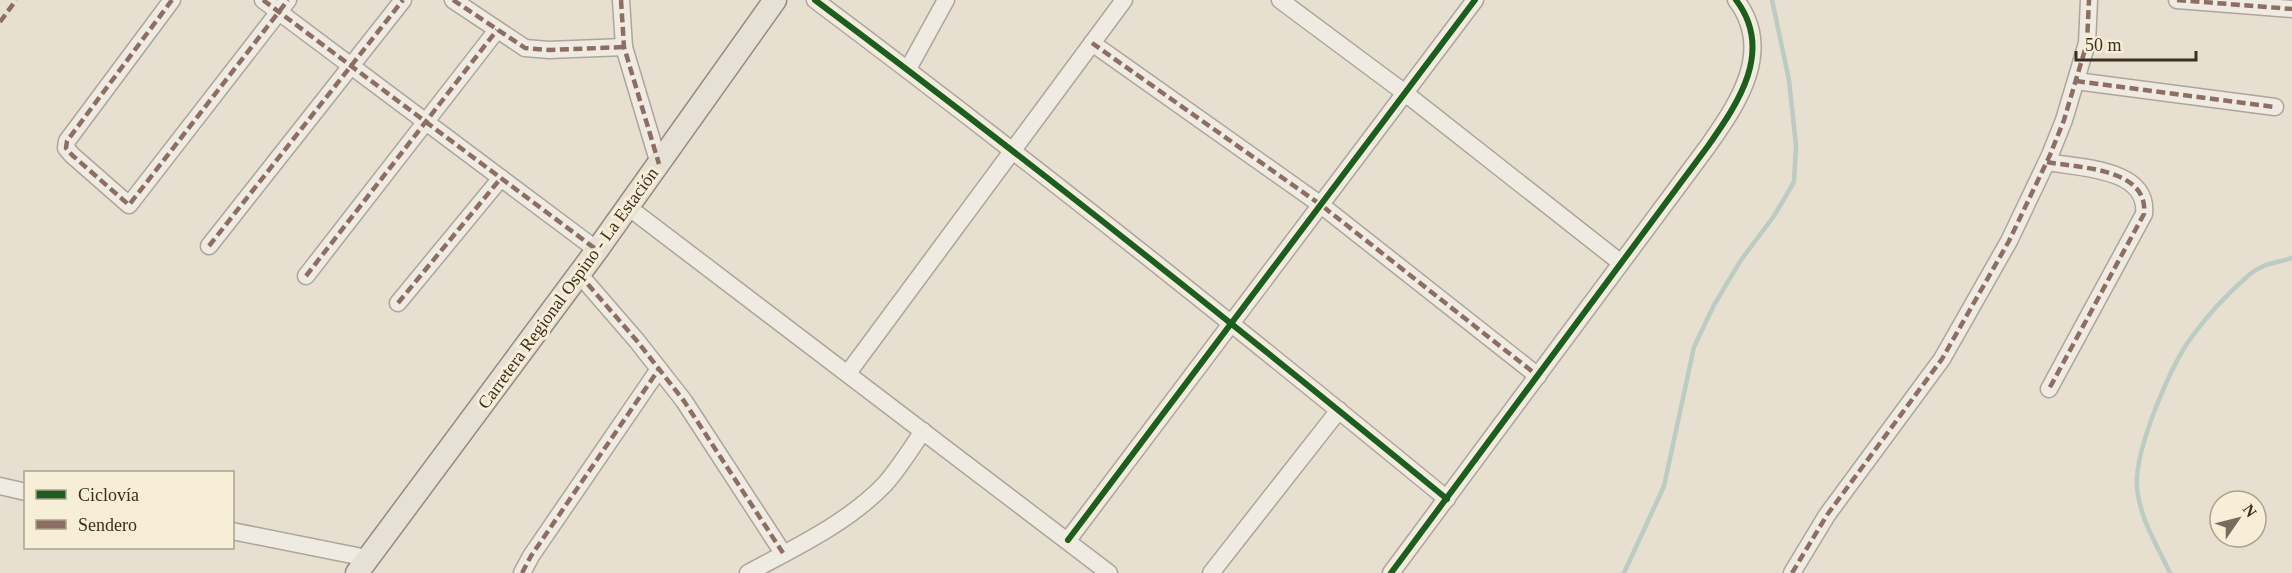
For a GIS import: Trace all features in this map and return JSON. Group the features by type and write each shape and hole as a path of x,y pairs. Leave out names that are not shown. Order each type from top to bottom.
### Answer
{"main road":[{"name":"Carretera Regional Ospino - La Estación","path":"362,566 597,250 776,0"}],"street":[{"path":"172,0 67,141 66,148 72,155 129,205 283,6"},
{"path":"263,0 283,6 351,66 597,250"},
{"path":"209,246 403,0"},
{"path":"453,0 515,43 534,50 624,47"},
{"path":"621,0 624,47 659,164"},
{"path":"815,0 1014,149 1232,322 1447,499"},
{"path":"908,69 946,0"},
{"path":"848,373 1124,0"},
{"path":"1280,0 1405,93 1621,263"},
{"path":"1068,540 1475,0"},
{"path":"1391,573 1722,125 1750,73 1754,48 1752,30 1744,11 1736,0"},
{"path":"1792,573 1827,515 1942,358 2009,240 2047,162 2076,81 2087,43 2090,24 2089,0"},
{"path":"2177,0 2292,9"},
{"path":"306,276 497,30"},
{"path":"1092,43 1321,205 1538,376"},
{"path":"2076,81 2275,107"},
{"path":"2047,162 2120,176 2138,188 2145,205 2144,214 2049,389"},
{"path":"398,303 501,178"},
{"path":"628,207 1109,573"},
{"path":"579,274 659,369 690,411 783,553"},
{"path":"522,573 531,556 659,369"},
{"path":"1211,573 1339,410"},
{"path":"748,573 866,502 885,483 923,431"},
{"path":"0,486 24,492"},
{"path":"234,532 362,566"}],"waterway":[{"path":"1624,573 1664,486 1694,347 1714,305 1741,260 1774,216 1794,182 1796,146 1789,80 1772,0"},
{"path":"2170,573 2145,521 2137,488 2141,454 2162,392 2188,342 2217,306 2255,270 2292,258"}],"marked path":[{"path":"0,22 16,0"},
{"path":"172,0 67,141 66,148 72,155 129,205 288,0"},
{"path":"263,0 597,250"},
{"path":"209,246 403,0"},
{"path":"453,0 525,48 549,50 624,47"},
{"path":"621,0 624,47 659,164"},
{"path":"1792,573 1827,515 1942,359 2009,241 2064,120 2087,43 2089,0"},
{"path":"2177,0 2292,9"},
{"path":"306,276 497,30"},
{"path":"1092,43 1321,205 1538,376"},
{"path":"2076,81 2275,107"},
{"path":"2047,162 2093,169 2124,179 2135,187 2143,199 2144,214 2049,389"},
{"path":"398,303 501,178"},
{"path":"579,274 637,341 684,401 783,553"},
{"path":"522,573 531,556 659,369"}],"cycle path":[{"path":"815,0 1134,246 1447,499"},
{"path":"1068,540 1475,0"},
{"path":"1391,573 1731,112 1741,94 1752,57 1752,38 1747,19 1736,0"}]}
